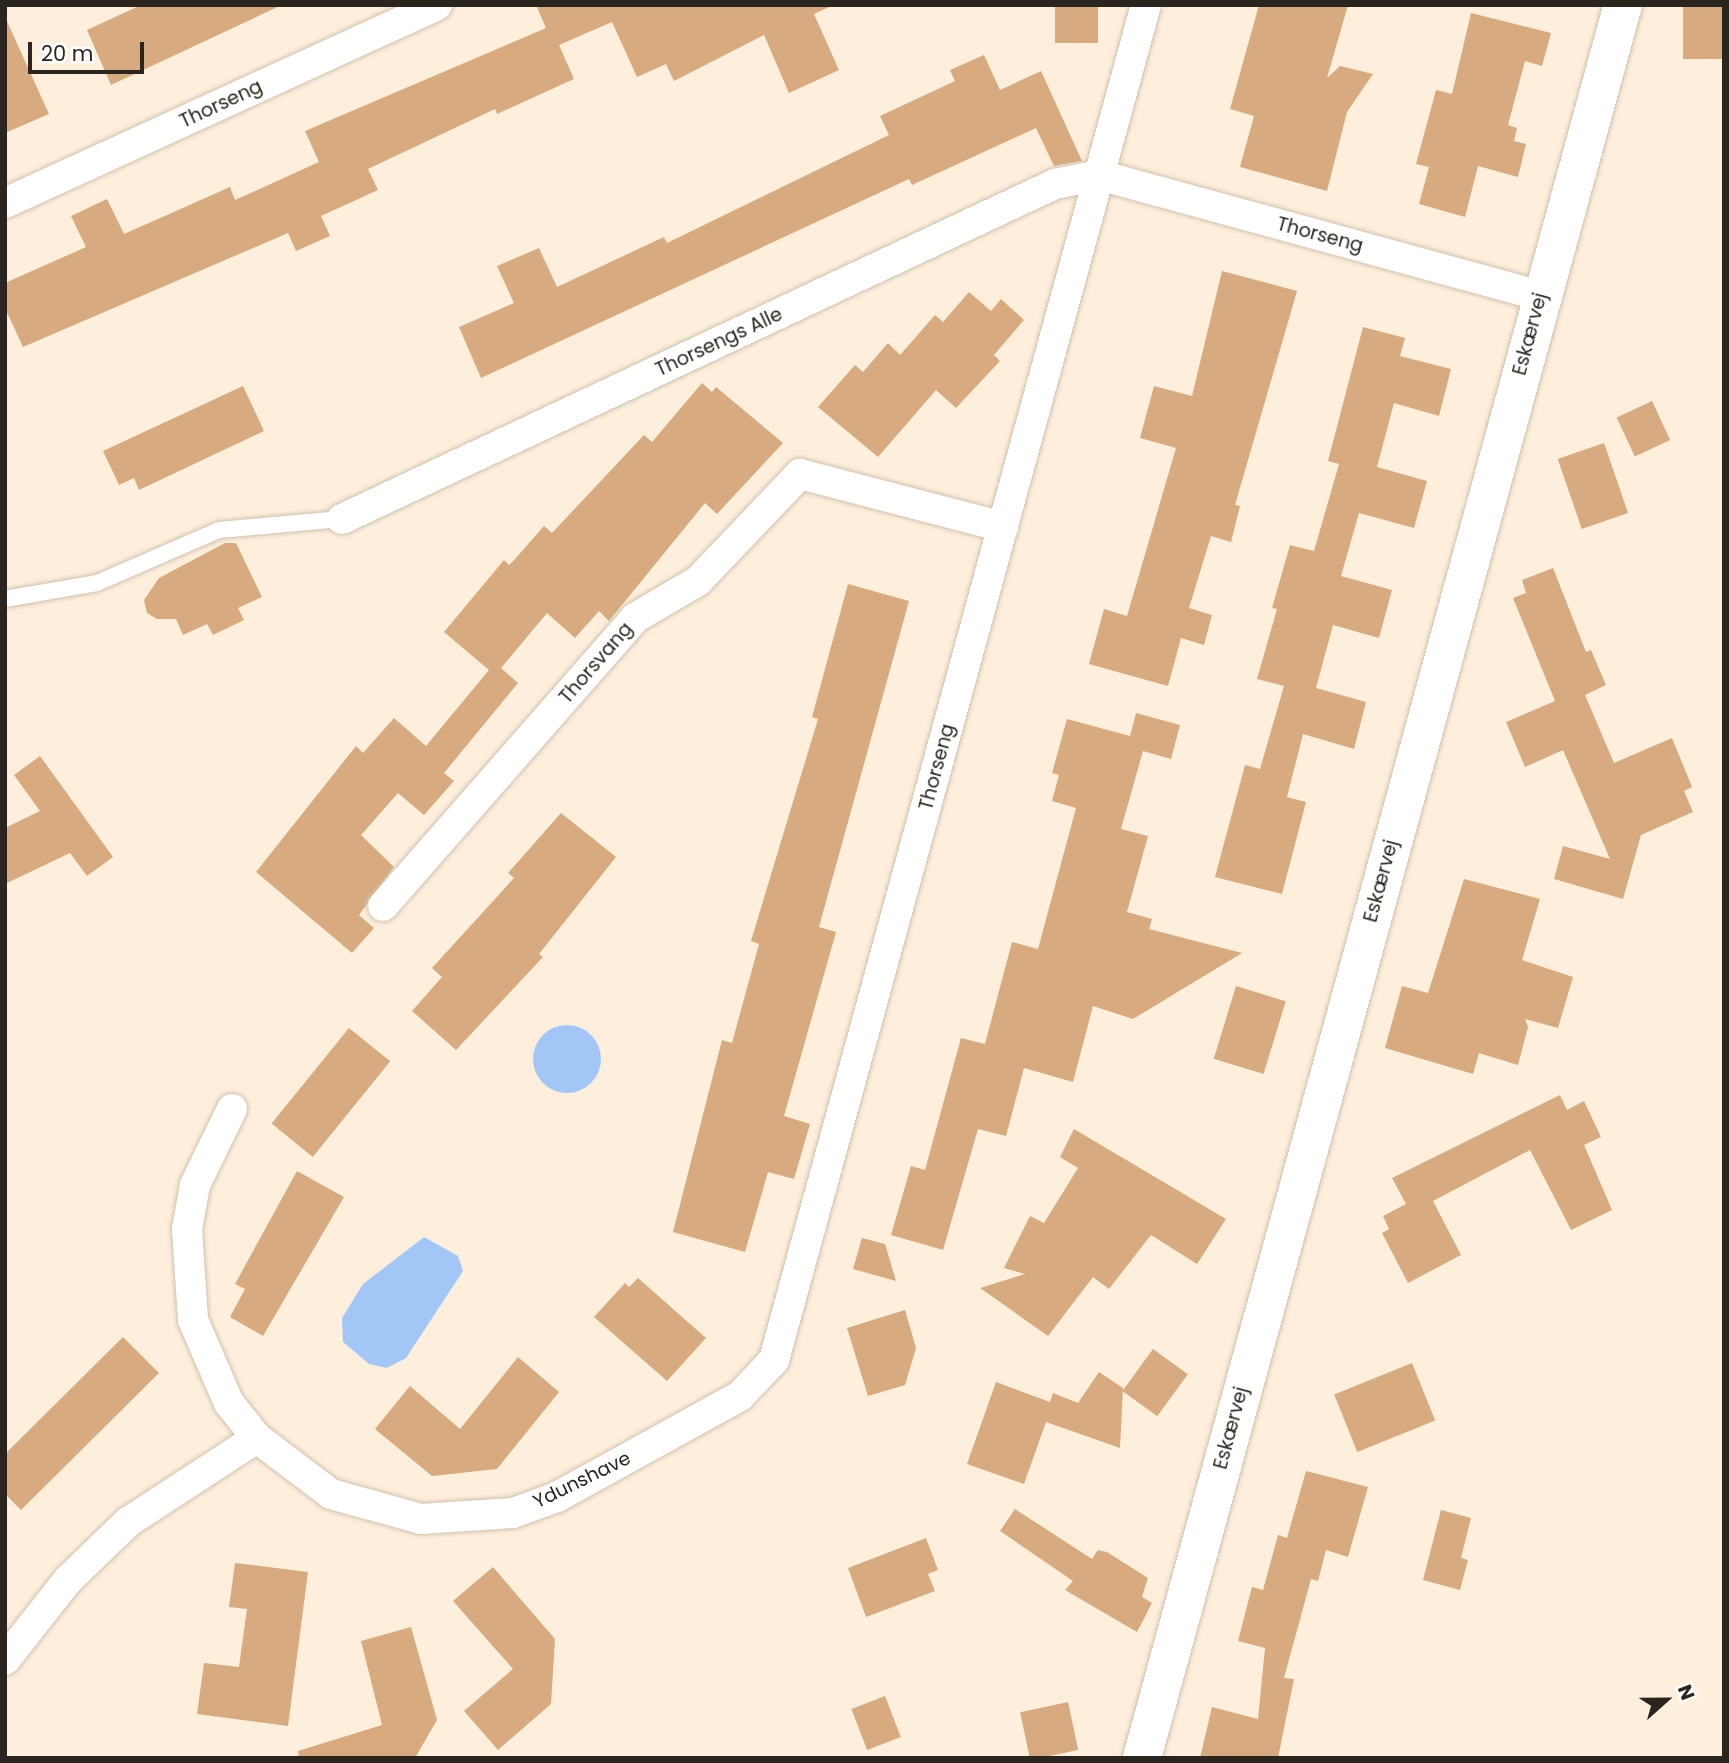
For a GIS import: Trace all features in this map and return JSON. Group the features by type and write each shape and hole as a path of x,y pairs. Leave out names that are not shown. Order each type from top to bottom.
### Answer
{"street":[{"name":"Thorseng","path":"5,203 437,5"},
{"name":"Thorseng","path":"774,1360 1146,5"},
{"name":"Eskærvej","path":"1142,1758 1623,5"},
{"name":"Thorseng","path":"1099,175 1541,296"},
{"name":"Thorsengs Alle","path":"342,519 1055,184 1099,175"},
{"name":"Thorsvang","path":"383,906 635,618 698,581 800,474 1003,527"},
{"name":"Ydunshave","path":"232,1109 195,1185 186,1275 207,1363 257,1438 331,1493 386,1513 467,1520 513,1513 557,1497 740,1396 774,1360"},
{"path":"5,1660 68,1580 128,1522 257,1438"}],"lane":[{"path":"5,599 97,583 219,530 342,519"}],"water":[{"path":"574,1025 595,1040 601,1052 599,1072 591,1083 574,1093 560,1093 543,1083 535,1072 533,1052 543,1035 554,1027"},
{"path":"424,1237 458,1256 463,1271 406,1358 387,1368 369,1364 343,1342 342,1318 363,1284"}],"building":[{"path":"141,5 282,5 111,85 87,30"},
{"path":"536,5 834,5 814,14 839,70 789,93 764,35 674,81 666,64 637,77 612,22 559,45 574,79 497,114 495,109 368,169 378,190 321,216 330,236 296,251 288,233 23,347 5,308 5,283 86,247 71,216 107,199 124,234 230,187 235,200 319,162 305,131 546,28"},
{"path":"1055,5 1098,5 1098,43 1055,43"},
{"path":"1259,5 1348,5 1327,78 1340,66 1373,74 1347,112 1327,191 1240,167 1254,116 1230,109"},
{"path":"1683,5 1724,5 1724,59 1683,59"},
{"path":"1471,13 1551,33 1542,66 1525,61 1508,125 1517,128 1514,141 1526,144 1518,177 1478,166 1465,217 1419,204 1429,167 1416,164 1436,90 1452,94"},
{"path":"5,17 49,114 5,133"},
{"path":"984,55 1000,90 1041,71 1082,161 1054,166 1036,128 912,185 909,179 481,378 459,327 514,303 497,266 539,248 557,287 664,237 667,243 889,135 880,116 955,81 950,70"},
{"path":"1222,271 1297,291 1235,505 1240,506 1231,542 1211,536 1189,608 1212,615 1204,645 1181,638 1168,686 1089,664 1104,609 1127,616 1176,448 1140,438 1154,386 1192,396"},
{"path":"969,292 991,311 1001,299 1024,320 994,355 1000,361 956,408 936,390 878,457 818,407 855,365 863,372 888,343 900,355 935,315 943,322"},
{"path":"1363,327 1405,338 1400,356 1451,369 1439,416 1394,403 1377,467 1427,481 1414,528 1359,513 1341,576 1392,590 1379,638 1333,625 1316,688 1366,702 1354,749 1303,734 1287,797 1306,802 1282,894 1215,877 1245,765 1260,769 1284,686 1257,679 1277,609 1272,608 1290,545 1314,551 1339,464 1328,461"},
{"path":"702,383 712,392 716,387 783,443 717,514 705,503 609,621 599,611 575,638 547,613 501,668 518,683 444,773 454,781 424,815 398,793 361,835 394,867 359,915 374,928 352,953 256,872 356,746 363,753 394,718 426,746 489,670 444,632 504,560 509,565 544,526 552,533 644,435 652,442"},
{"path":"243,386 264,431 139,490 134,478 119,485 103,451"},
{"path":"1652,401 1670,440 1635,456 1617,417"},
{"path":"1604,443 1628,513 1582,529 1558,459"},
{"path":"225,543 236,543 262,597 238,608 244,620 213,635 207,624 183,635 176,619 157,619 147,613 144,600 159,578"},
{"path":"1553,568 1586,652 1591,650 1606,685 1585,695 1614,763 1672,738 1692,787 1684,791 1693,812 1641,835 1623,899 1554,879 1563,846 1610,859 1563,750 1525,767 1506,722 1555,701 1513,598 1526,593 1522,580"},
{"path":"848,584 909,601 819,927 836,932 784,1116 810,1124 794,1179 768,1172 745,1252 673,1232 722,1040 732,1043 759,944 751,941 818,719 812,717"},
{"path":"1136,713 1180,725 1171,759 1143,751 1121,829 1148,836 1127,912 1152,919 1149,929 1242,953 1133,1019 1093,1006 1073,1082 1024,1068 1006,1136 978,1129 943,1250 891,1235 911,1166 925,1170 961,1038 985,1044 1012,942 1038,949 1076,808 1052,801 1059,775 1052,773 1067,719 1130,736"},
{"path":"40,756 113,857 87,876 70,853 5,884 5,828 40,811 14,775"},
{"path":"561,813 616,857 539,954 543,957 456,1050 412,1011 442,977 432,968 514,878 508,873"},
{"path":"1464,879 1540,899 1522,960 1573,977 1558,1028 1525,1019 1528,1027 1518,1065 1479,1053 1473,1074 1385,1048 1402,986 1428,993"},
{"path":"1236,986 1286,1001 1264,1074 1214,1059"},
{"path":"349,1028 390,1061 313,1157 272,1124"},
{"path":"1560,1095 1567,1110 1584,1101 1601,1137 1584,1145 1612,1210 1571,1230 1530,1150 1433,1201 1461,1255 1408,1283 1382,1233 1389,1229 1383,1216 1406,1204 1392,1178"},
{"path":"1074,1129 1226,1219 1197,1264 1151,1235 1109,1289 1093,1277 1048,1336 980,1288 1025,1274 1004,1268 1030,1216 1044,1223 1078,1168 1060,1157"},
{"path":"297,1171 344,1197 263,1336 230,1317 245,1289 235,1284"},
{"path":"862,1238 885,1244 896,1281 853,1269"},
{"path":"638,1278 706,1338 667,1381 594,1317 625,1283 629,1287"},
{"path":"905,1310 916,1348 905,1385 868,1396 847,1328"},
{"path":"123,1337 159,1373 21,1510 5,1494 5,1454"},
{"path":"1153,1349 1188,1374 1157,1416 1122,1391"},
{"path":"518,1357 559,1392 497,1469 432,1476 375,1429 410,1386 460,1429"},
{"path":"1412,1363 1435,1420 1357,1452 1334,1394"},
{"path":"1099,1372 1123,1388 1120,1448 1046,1422 1024,1484 967,1464 996,1382 1050,1402 1053,1393 1078,1403"},
{"path":"1306,1471 1368,1487 1348,1557 1326,1550 1318,1581 1311,1579 1284,1678 1294,1679 1278,1758 1200,1758 1212,1707 1258,1719 1265,1648 1238,1641 1252,1587 1263,1590 1278,1535 1287,1538"},
{"path":"1015,1509 1092,1559 1098,1550 1107,1552 1148,1578 1142,1597 1152,1603 1137,1632 1065,1590 1073,1581 1000,1531"},
{"path":"1441,1510 1471,1518 1461,1558 1468,1560 1460,1590 1423,1580"},
{"path":"926,1538 938,1570 928,1574 935,1591 866,1617 848,1568"},
{"path":"235,1563 308,1572 288,1726 197,1714 204,1663 239,1667 247,1609 229,1607"},
{"path":"493,1567 555,1639 551,1704 498,1750 464,1711 513,1669 453,1601"},
{"path":"411,1627 437,1720 415,1758 299,1758 298,1751 382,1725 361,1641"},
{"path":"885,1696 901,1737 867,1750 851,1709"},
{"path":"1068,1702 1078,1750 1030,1758 1020,1712"}]}
